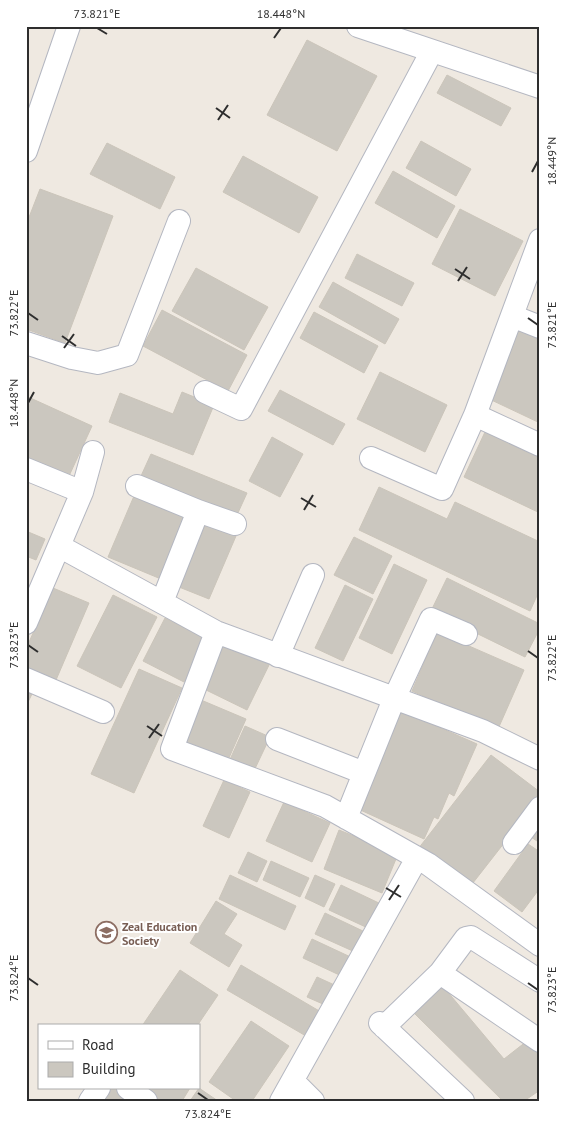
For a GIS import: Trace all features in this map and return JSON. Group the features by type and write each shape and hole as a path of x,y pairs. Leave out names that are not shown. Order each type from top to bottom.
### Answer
{"street":[{"path":"26,151 69,26"},
{"path":"358,26 540,87"},
{"path":"205,392 241,409 432,51"},
{"path":"26,343 72,358 98,363 127,355 179,222"},
{"path":"371,458 442,489 475,415 540,240"},
{"path":"512,316 540,327"},
{"path":"475,415 540,445"},
{"path":"26,623 82,492 93,452"},
{"path":"26,469 82,492"},
{"path":"137,486 235,524"},
{"path":"162,602 198,511"},
{"path":"59,546 216,632 483,731 540,759"},
{"path":"278,656 313,575"},
{"path":"346,818 364,773 385,696 431,619 466,634"},
{"path":"216,632 172,749 325,806 417,858 540,945"},
{"path":"26,679 103,712"},
{"path":"277,739 364,773"},
{"path":"514,843 540,808"},
{"path":"281,1101 417,858"},
{"path":"463,1101 382,1025 440,974 466,938 471,937 540,981"},
{"path":"440,974 540,1041"},
{"path":"293,1082 313,1101"},
{"path":"90,1101 98,1090"},
{"path":"131,1090 146,1101"}],"building":[{"path":"307,40 377,76 337,151 267,115"},
{"path":"447,75 511,108 501,126 437,93"},
{"path":"421,141 471,169 456,196 406,168"},
{"path":"107,143 175,177 160,209 90,174"},
{"path":"243,156 318,197 299,233 223,192"},
{"path":"393,171 455,206 437,238 375,203"},
{"path":"40,189 113,216 65,343 26,329 26,225"},
{"path":"460,209 523,241 495,296 432,264"},
{"path":"357,254 414,283 402,306 345,278"},
{"path":"196,268 268,307 244,350 172,311"},
{"path":"333,282 399,319 385,344 319,307"},
{"path":"162,310 247,355 228,391 143,346"},
{"path":"314,312 378,346 364,373 300,338"},
{"path":"520,324 540,333 540,423 485,397"},
{"path":"380,372 447,405 425,452 357,419"},
{"path":"280,390 345,424 333,445 268,411"},
{"path":"182,392 214,405 193,455 109,422 120,393 173,414"},
{"path":"26,396 92,426 69,476 26,457"},
{"path":"485,432 540,458 540,513 464,477"},
{"path":"272,437 303,454 280,497 249,481"},
{"path":"151,454 247,493 237,515 141,476"},
{"path":"379,487 447,519 455,502 540,542 540,589 530,611 359,530"},
{"path":"134,496 187,518 161,579 108,557"},
{"path":"206,523 236,536 209,599 179,587"},
{"path":"26,531 45,539 36,560 26,556"},
{"path":"354,537 392,556 373,594 334,575"},
{"path":"394,564 427,580 392,654 359,638"},
{"path":"447,578 540,624 540,628 525,657 431,611"},
{"path":"345,585 373,599 343,661 315,648"},
{"path":"53,588 89,603 56,680 26,667 26,649"},
{"path":"113,595 157,617 121,688 77,666"},
{"path":"165,618 206,639 184,682 143,661"},
{"path":"437,632 524,670 498,729 412,691"},
{"path":"226,640 271,661 247,710 202,688"},
{"path":"139,669 182,688 134,793 91,774"},
{"path":"26,688 33,692 26,706"},
{"path":"201,700 246,719 225,767 181,747"},
{"path":"400,710 477,744 454,796 449,793 438,819 434,817 424,839 356,808"},
{"path":"245,726 270,737 252,775 228,764"},
{"path":"491,755 540,792 540,797 469,888 418,849"},
{"path":"224,780 250,792 229,838 203,826"},
{"path":"284,802 330,823 312,862 266,841"},
{"path":"540,824 540,843 531,837"},
{"path":"339,830 398,854 382,893 324,869"},
{"path":"528,844 540,852 540,888 522,912 494,891"},
{"path":"248,852 267,861 257,882 238,873"},
{"path":"271,861 309,878 300,897 263,880"},
{"path":"230,875 296,906 285,930 219,899"},
{"path":"315,875 335,884 324,907 305,898"},
{"path":"341,885 381,904 370,929 329,910"},
{"path":"216,901 237,914 224,934 242,945 229,967 190,943"},
{"path":"325,913 365,932 355,952 315,934"},
{"path":"312,939 357,960 348,979 303,958"},
{"path":"241,965 321,1012 306,1036 227,990"},
{"path":"180,970 218,995 198,1024 143,1024"},
{"path":"317,977 341,988 332,1008 307,997"},
{"path":"441,984 504,1059 527,1041 540,1053 540,1090 524,1101 503,1101 415,1014"},
{"path":"251,1021 289,1046 252,1101 236,1101 209,1082"},
{"path":"200,1089 218,1101 190,1101"},
{"path":"102,1090 119,1090 136,1101 95,1101"},
{"path":"146,1090 189,1090 182,1101 161,1101"}],"place":[{"name":"Zeal Education Society","path":"106,933"}]}
